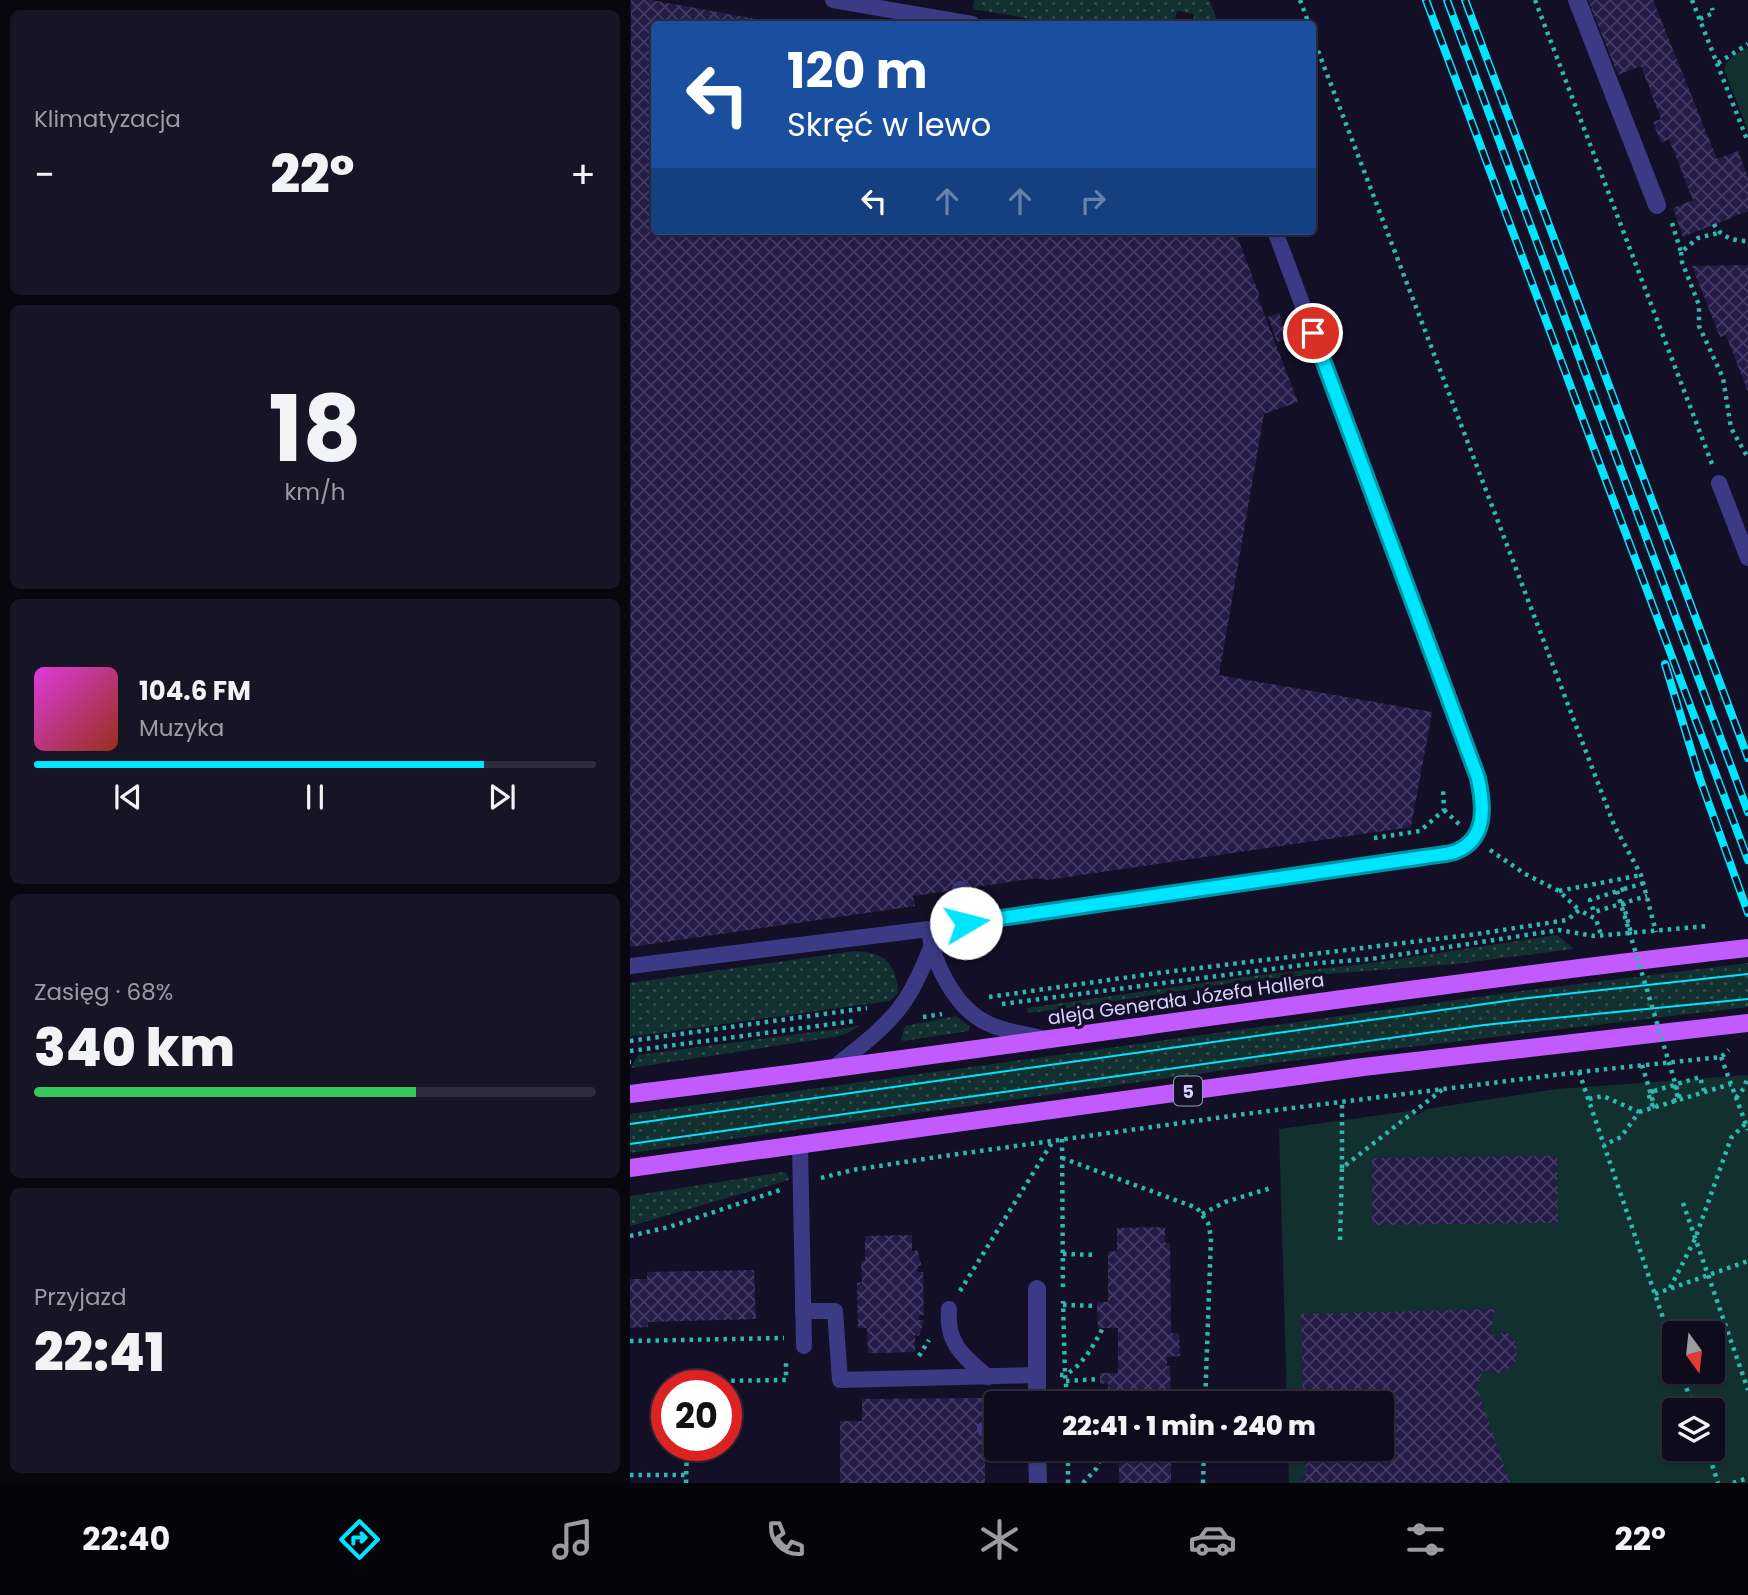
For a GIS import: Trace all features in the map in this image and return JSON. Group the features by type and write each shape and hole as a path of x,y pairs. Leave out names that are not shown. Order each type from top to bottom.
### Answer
{"main road":[{"name":"aleja Generała Józefa Hallera","path":"630,1094 1048,1040 1412,989 1748,948"},
{"name":"5","path":"630,1168 1363,1067 1748,1023"}],"street":[{"path":"1577,0 1657,205"},
{"path":"1037,1289 1037,1391"},
{"path":"1037,1461 1038,1483"}],"lane":[{"path":"833,0 955,21"},
{"path":"630,966 929,929 1424,857 1456,851 1474,839 1482,821 1483,802 1478,778 1276,235"},
{"path":"1719,483 1742,522 1748,558"},
{"path":"960,889 966,923"},
{"path":"929,929 931,948 955,994 973,1013 988,1023 1048,1040"},
{"path":"832,1069 885,1025 904,1002 931,948"},
{"path":"800,1145 804,1342"},
{"path":"948,1308 947,1325 957,1348 988,1377"},
{"path":"803,1311 835,1311 839,1380 1036,1375"}],"path":[{"path":"1300,0 1308,21"},
{"path":"1535,0 1719,483"},
{"path":"1692,0 1748,142"},
{"path":"1700,19 1713,13 1712,8"},
{"path":"1718,63 1748,44"},
{"path":"1316,45 1614,825 1641,876 1656,932"},
{"path":"1657,205 1670,215 1682,262 1699,306 1699,326 1723,379 1731,428 1748,458"},
{"path":"1714,224 1718,233 1728,238 1748,241"},
{"path":"1681,252 1698,238 1718,233"},
{"path":"1366,840 1420,831 1444,810 1443,788"},
{"path":"1493,851 1525,874 1559,891 1595,919 1601,935"},
{"path":"1559,891 1641,876"},
{"path":"1644,883 1648,896 1594,912 1590,900 1617,891 1644,883"},
{"path":"1617,891 1677,1101"},
{"path":"1623,903 1631,933"},
{"path":"955,994 973,993 983,998 1158,973 1281,960 1567,920 1579,909"},
{"path":"1567,920 1573,934"},
{"path":"1002,1004 1318,963 1371,960 1559,930 1573,934 1601,935 1712,926"},
{"path":"630,1041 904,1002"},
{"path":"920,1017 951,1012"},
{"path":"630,1051 859,1021"},
{"path":"630,1236 669,1227 801,1182 853,1170 1342,1101 1721,1057 1748,1130"},
{"path":"1642,1065 1657,1108"},
{"path":"1579,1072 1664,1321"},
{"path":"1736,1097 1744,1088 1748,1076"},
{"path":"1589,1099 1603,1096 1639,1112 1657,1108 1677,1101 1704,1091 1700,1077 1696,1078 1648,1093 1653,1107 1677,1101 1687,1098 1701,1095 1731,1084"},
{"path":"1674,1085 1677,1101"},
{"path":"1342,1168 1443,1088"},
{"path":"1340,1241 1342,1101"},
{"path":"1604,1145 1620,1137 1639,1112"},
{"path":"1670,1287 1695,1240 1731,1138 1746,1123"},
{"path":"1062,1139 1066,1391"},
{"path":"905,1378 1054,1140"},
{"path":"1062,1158 1197,1208 1208,1223 1211,1237 1205,1391"},
{"path":"1202,1214 1225,1202 1271,1188"},
{"path":"1683,1203 1748,1390"},
{"path":"1063,1254 1097,1255"},
{"path":"1655,1294 1748,1261"},
{"path":"1063,1305 1097,1306"},
{"path":"1065,1378 1083,1359 1103,1328"},
{"path":"786,1338 786,1347"},
{"path":"630,1341 786,1338 804,1342"},
{"path":"742,1381 786,1380 786,1358"},
{"path":"1036,1375 1100,1378"},
{"path":"686,1461 686,1483"},
{"path":"1068,1461 1068,1483"},
{"path":"1083,1483 1100,1461"},
{"path":"1203,1483 1204,1461"},
{"path":"1711,1461 1718,1483"},
{"path":"630,1475 686,1475"},
{"path":"1733,1483 1748,1478"}],"green space":[{"path":"974,0 1209,0 1218,21 1193,21 1194,14 1177,11 1175,21 1042,21 973,9"},
{"path":"1748,48 1748,131 1724,69 1733,56"},
{"path":"1557,935 1574,949 1456,964 1252,980 1028,1013 1027,1008 1252,976 1365,964"},
{"path":"854,951 881,957 891,966 898,993 890,1001 630,1037 630,983"},
{"path":"1748,963 1748,1007 1290,1061 630,1153 630,1114 1521,991"},
{"path":"956,1016 970,1027 969,1031 903,1041 901,1039 905,1026"},
{"path":"859,1026 834,1037 631,1068 638,1055"},
{"path":"1748,1075 1748,1483 1289,1483 1288,1461 1394,1461 1394,1391 1287,1391 1279,1129 1410,1111 1417,1115 1427,1109 1557,1089"},
{"path":"787,1173 789,1180 630,1226 630,1196"}],"building":[{"path":"631,0 651,0 767,21 651,21 651,235 1237,235 1298,402 1264,414 1219,675 1432,712 1411,827 1047,880 1037,878 913,896 915,906 630,947"},
{"path":"1588,0 1653,0 1717,159 1738,151 1748,178 1748,211 1683,237 1673,208 1693,200 1669,139 1661,143 1653,122 1661,119 1641,66 1618,75"},
{"path":"1748,265 1748,392 1726,335 1720,337 1692,266"},
{"path":"1279,313 1288,338 1277,342 1268,317"},
{"path":"1557,1156 1558,1223 1372,1225 1372,1158"},
{"path":"1165,1227 1165,1243 1170,1243 1171,1333 1179,1334 1180,1356 1167,1357 1171,1391 1108,1391 1108,1383 1100,1384 1100,1373 1118,1373 1118,1328 1098,1328 1097,1302 1108,1302 1108,1252 1117,1251 1117,1228"},
{"path":"912,1235 912,1252 917,1250 922,1266 918,1266 917,1272 923,1272 924,1315 919,1315 919,1320 924,1320 919,1336 915,1335 915,1352 868,1353 867,1328 858,1328 857,1283 862,1282 861,1261 865,1261 865,1236"},
{"path":"754,1270 756,1319 648,1322 648,1327 630,1328 630,1279 647,1279 647,1272"},
{"path":"1495,1309 1490,1334 1499,1338 1502,1331 1508,1333 1516,1343 1517,1357 1514,1365 1500,1373 1483,1370 1477,1388 1510,1483 1301,1482 1301,1477 1306,1477 1305,1461 1394,1461 1394,1391 1303,1391 1301,1314"},
{"path":"984,1398 985,1483 840,1483 840,1421 862,1421 862,1399"},
{"path":"1119,1461 1171,1461 1171,1483 1119,1483"}],"tram line":[{"path":"630,1124 1520,999 1748,974"},
{"path":"630,1144 1484,1025 1748,999"}],"railway":[{"path":"1426,0 1748,860"},
{"path":"1447,0 1748,812"},
{"path":"1465,0 1748,758"},
{"path":"1665,664 1700,779 1748,913"}],"route":[{"path":"966,923 1424,857 1456,851 1474,839 1482,821 1483,802 1478,778 1313,333"}]}
